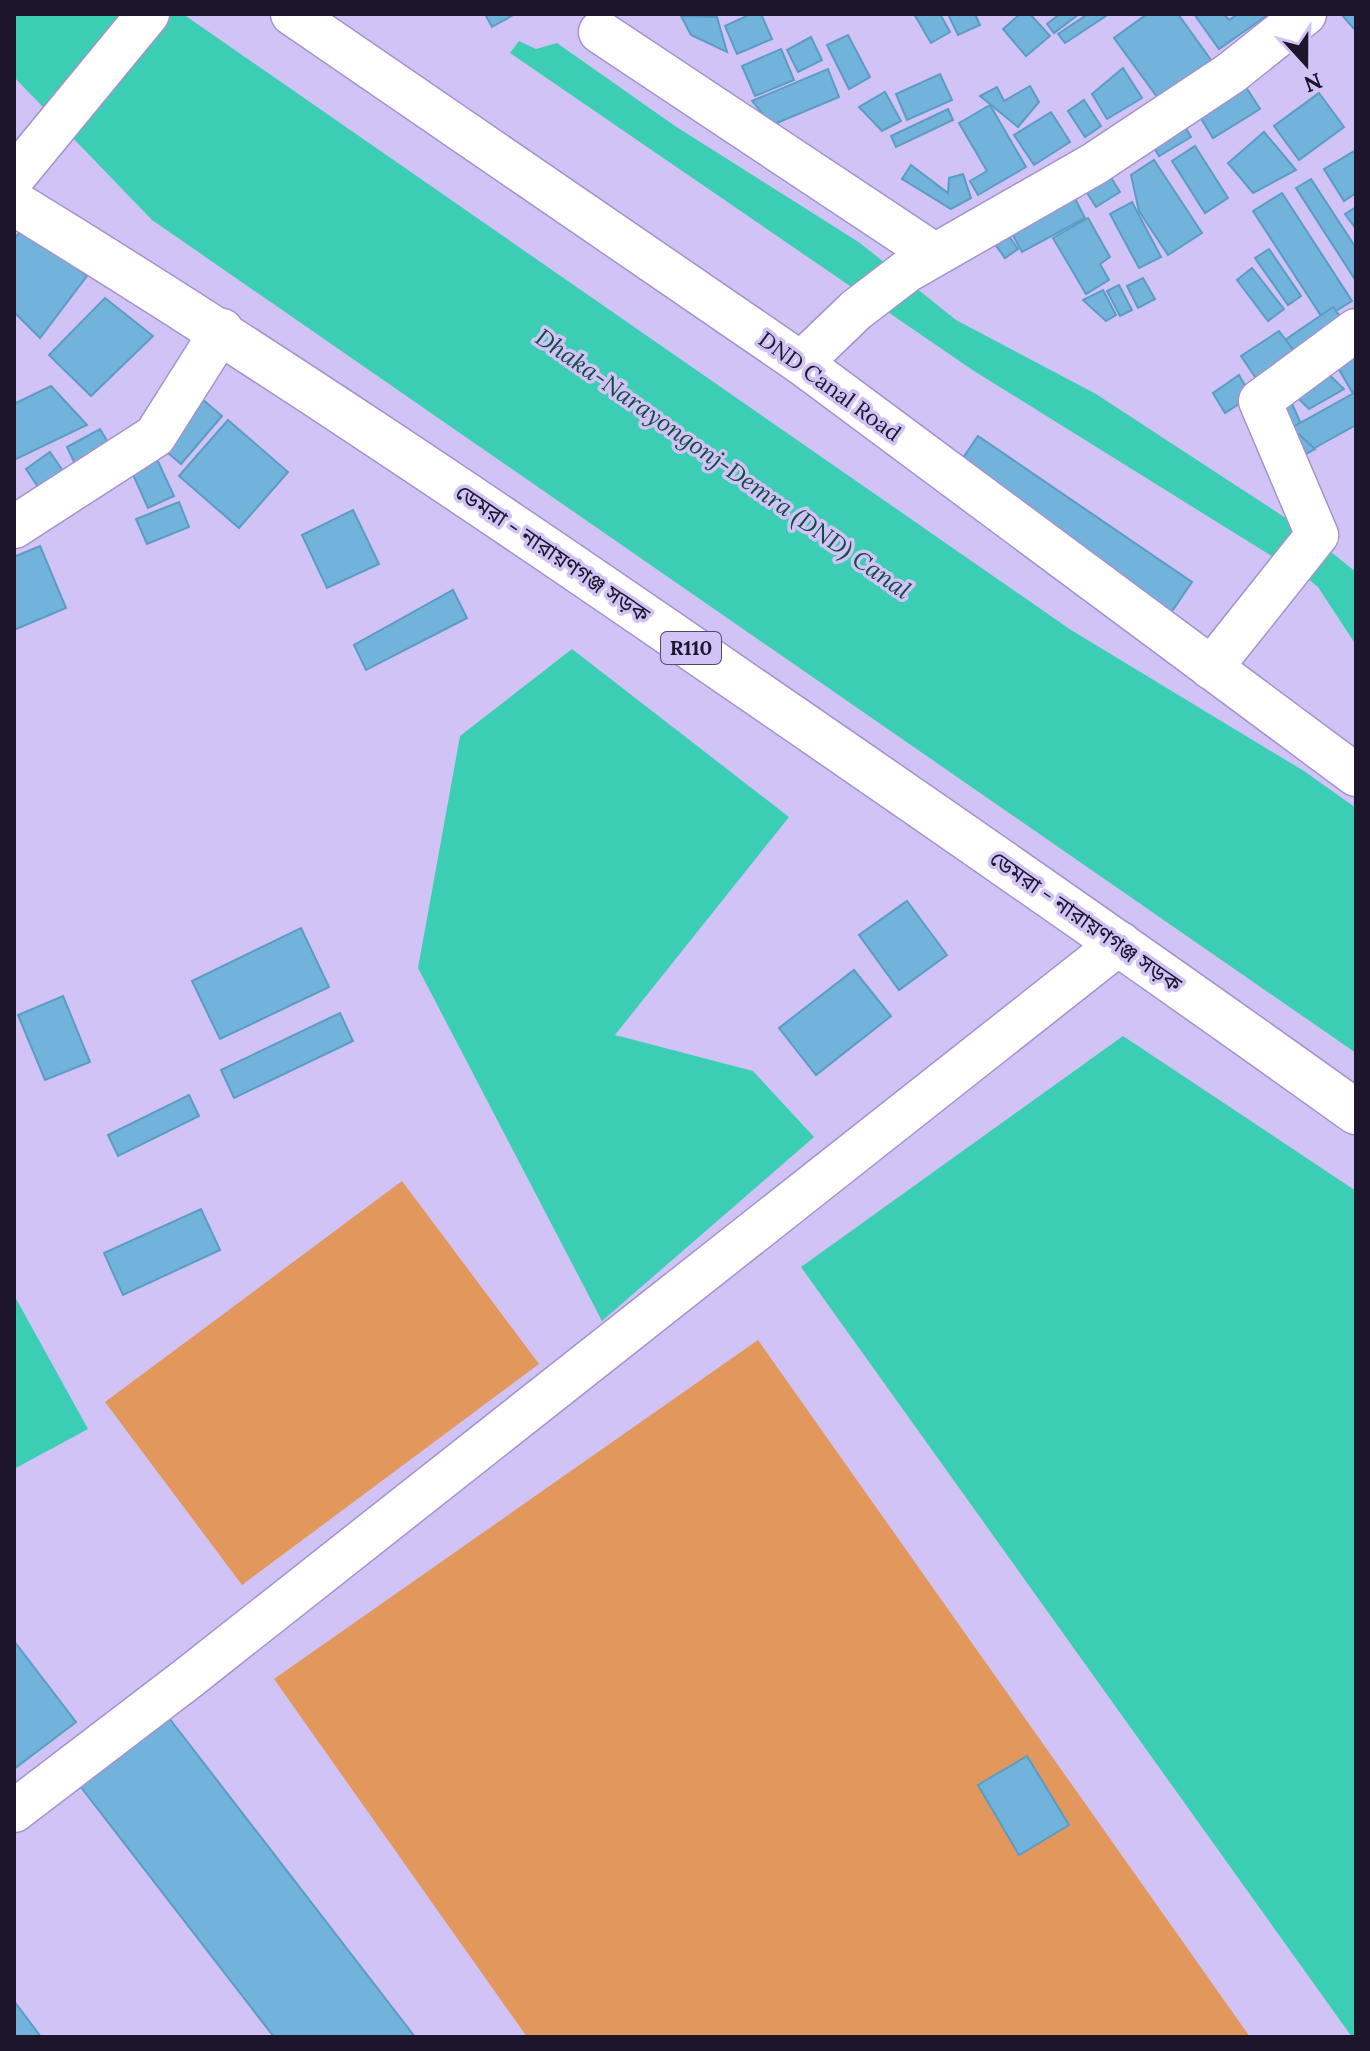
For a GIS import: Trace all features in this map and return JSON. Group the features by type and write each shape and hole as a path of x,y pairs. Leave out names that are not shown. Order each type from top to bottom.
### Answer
{"main road":[{"name":"ডেমরা - নারায়ণগঞ্জ সড়ক","path":"14,203 222,330 617,597 1120,943 1356,1112"}],"street":[{"path":"14,177 148,14"},
{"name":"DND Canal Road","path":"292,14 801,363 1356,775"},
{"path":"801,363 856,310 921,263 1094,164 1231,73 1305,14"},
{"path":"600,32 921,263"},
{"path":"14,527 155,436 222,330"},
{"path":"1211,668 1317,535 1260,401 1356,330"},
{"path":"14,1811 187,1679 1120,943"}],"shaded area":[{"path":"402,1181 539,1364 242,1585 105,1402"},
{"path":"758,1340 1250,2037 527,2037 274,1679"}],"water":[{"name":"Dhaka-Narayongonj-Demra (DND) Canal","path":"14,14 183,14 1071,630 1304,771 1356,808 1356,1053 152,220 14,77"},
{"path":"519,41 536,49 557,43 675,126 860,243 956,320 1096,394 1301,528 1356,572 1356,645 1318,587 1307,578 974,371 510,53"},
{"path":"572,649 789,817 615,1035 753,1071 814,1137 602,1321 418,968 460,736"},
{"path":"1123,1036 1356,1191 1356,2037 1352,2037 801,1267"},
{"path":"14,1295 88,1429 14,1469"}],"building":[{"path":"485,14 515,14 492,27"},
{"path":"751,14 761,14 772,39 737,54 725,26"},
{"path":"914,14 940,14 950,32 931,43"},
{"path":"948,14 975,14 980,25 958,35"},
{"path":"1020,14 1030,14 1050,36 1026,56 1003,29"},
{"path":"1060,14 1079,14 1054,33 1047,24"},
{"path":"1088,14 1109,14 1065,43 1058,34"},
{"path":"1147,14 1178,14 1211,60 1158,98 1114,38"},
{"path":"1194,14 1224,14 1229,20 1238,14 1269,14 1219,49"},
{"path":"1341,14 1356,14 1356,30 1355,30"},
{"path":"681,16 717,17 727,52 691,35"},
{"path":"848,35 870,77 849,89 827,45"},
{"path":"811,37 822,60 798,72 787,50"},
{"path":"781,49 794,80 755,96 742,66"},
{"path":"1123,68 1142,98 1107,119 1092,94"},
{"path":"828,69 839,97 772,125 752,101"},
{"path":"940,74 952,100 907,120 896,94"},
{"path":"1238,75 1260,109 1213,138 1192,104"},
{"path":"1030,86 1039,102 1018,127 980,96 997,87 1004,101"},
{"path":"885,92 901,121 882,131 859,107"},
{"path":"1319,93 1344,127 1299,160 1274,126"},
{"path":"1084,100 1101,126 1085,137 1068,111"},
{"path":"990,105 1026,167 978,195 970,181 987,171 959,123"},
{"path":"948,109 953,120 896,147 891,136"},
{"path":"1175,110 1191,137 1159,156 1143,128"},
{"path":"1051,112 1070,142 1034,165 1014,135"},
{"path":"1264,132 1296,170 1253,193 1228,163"},
{"path":"1195,146 1228,198 1205,213 1172,161"},
{"path":"1356,150 1356,193 1344,201 1324,169"},
{"path":"1094,151 1120,192 1096,207 1070,166"},
{"path":"1154,160 1202,233 1168,255 1139,211 1131,175"},
{"path":"911,165 948,193 949,178 963,174 971,198 951,209 902,179"},
{"path":"1061,171 1085,218 1022,252 997,206"},
{"path":"1311,179 1356,248 1356,281 1296,188"},
{"path":"1282,193 1352,301 1323,319 1253,211"},
{"path":"1132,202 1161,257 1139,268 1110,214"},
{"path":"1356,207 1356,229 1345,214"},
{"path":"991,211 1018,249 1005,258 978,221"},
{"path":"1088,218 1110,257 1100,264 1109,280 1086,294 1053,238"},
{"path":"23,227 87,276 40,338 14,312 14,240"},
{"path":"1269,249 1301,296 1288,305 1255,258"},
{"path":"1252,268 1284,309 1268,321 1237,280"},
{"path":"1143,278 1155,299 1138,308 1127,286"},
{"path":"1119,285 1132,310 1120,316 1107,291"},
{"path":"1103,290 1116,315 1106,321 1083,300"},
{"path":"105,298 153,336 91,396 49,355"},
{"path":"1333,307 1345,323 1298,356 1285,340"},
{"path":"1279,331 1298,356 1260,384 1241,356"},
{"path":"1356,336 1356,389 1352,392 1330,354"},
{"path":"1317,363 1344,389 1309,409 1288,388"},
{"path":"1239,375 1251,396 1225,413 1213,393"},
{"path":"51,386 87,425 14,460 14,404"},
{"path":"1286,390 1305,433 1285,443"},
{"path":"1356,392 1356,425 1300,456 1286,431"},
{"path":"202,399 222,416 181,464 161,447"},
{"path":"228,420 288,472 239,528 179,476"},
{"path":"100,429 111,448 77,468 67,447"},
{"path":"1299,434 1315,449 1290,463 1279,446"},
{"path":"978,436 1192,582 1170,614 956,468"},
{"path":"50,452 63,471 38,487 26,469"},
{"path":"156,457 174,496 148,508 130,468"},
{"path":"179,502 189,527 147,544 136,519"},
{"path":"353,510 379,564 327,588 302,535"},
{"path":"40,546 66,608 14,630 14,557"},
{"path":"453,590 467,618 366,670 354,645"},
{"path":"907,901 947,955 899,990 859,935"},
{"path":"301,928 329,987 220,1039 192,981"},
{"path":"854,970 891,1016 816,1075 779,1028"},
{"path":"63,996 90,1062 45,1080 18,1015"},
{"path":"340,1013 353,1041 234,1098 221,1070"},
{"path":"189,1095 199,1116 118,1156 108,1135"},
{"path":"201,1209 220,1250 123,1295 104,1253"},
{"path":"14,1641 76,1722 14,1769"},
{"path":"169,1718 415,2037 274,2037 80,1786"},
{"path":"1027,1756 1069,1825 1019,1855 978,1785"},
{"path":"14,2001 41,2037 14,2037"}]}
